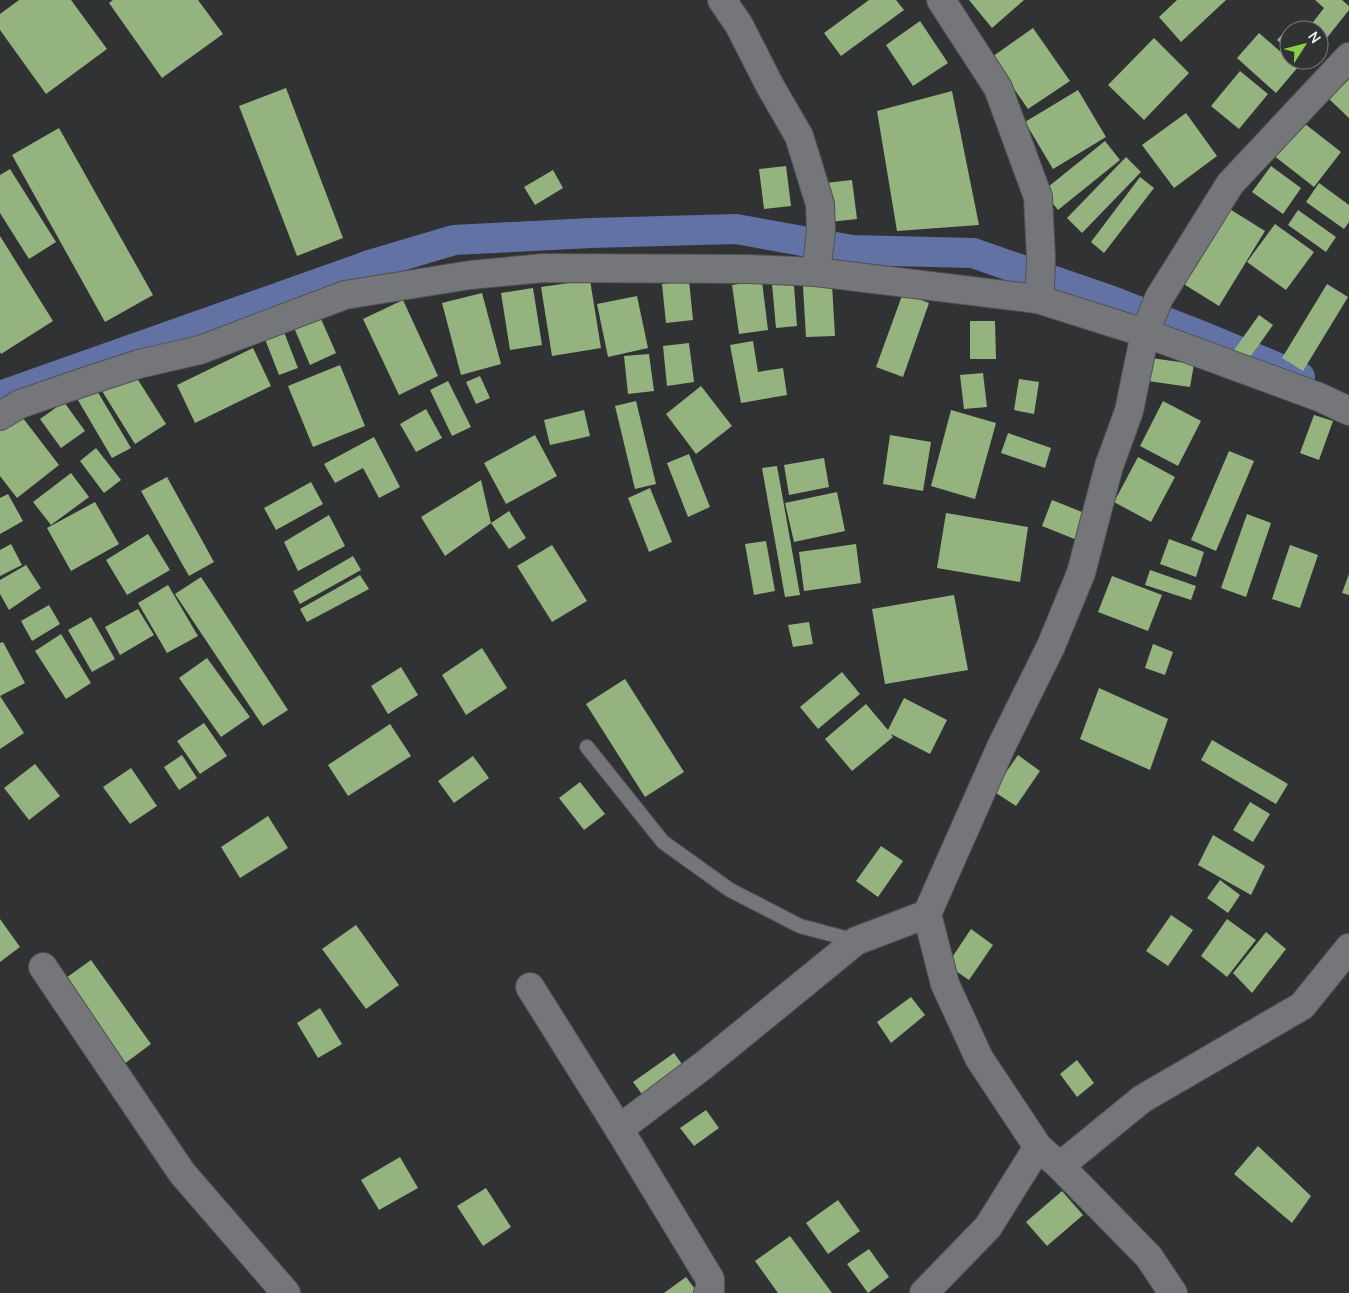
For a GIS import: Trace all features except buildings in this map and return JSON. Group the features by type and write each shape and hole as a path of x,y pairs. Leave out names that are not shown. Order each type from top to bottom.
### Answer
{"street":[{"path":"722,0 738,25 799,136 820,204 821,232 817,267"},
{"path":"941,0 998,88 1038,197 1042,257 1038,292"},
{"path":"1173,1293 1148,1257 1060,1166 1038,1147 979,1058 945,984 928,914 1001,747 1051,646 1081,573 1109,466 1129,411 1151,317 1230,184 1349,57"},
{"path":"0,416 20,404 65,388 139,364 200,350 345,295 470,275 544,268 750,269 817,267 1038,292 1151,317 1349,411"},
{"path":"619,1128 704,1065 856,941 928,914"},
{"path":"1060,1166 1142,1099 1302,1006 1349,948"},
{"path":"43,967 182,1173 286,1293"},
{"path":"530,987 619,1128 710,1279 710,1290 708,1293"},
{"path":"924,1293 988,1227 1038,1147"}],"lane":[{"path":"588,747 663,842 730,890 800,926 856,941"}],"waterway":[{"path":"0,396 370,265 454,240 591,233 736,229 852,250 973,253 1112,301 1300,377"}]}
